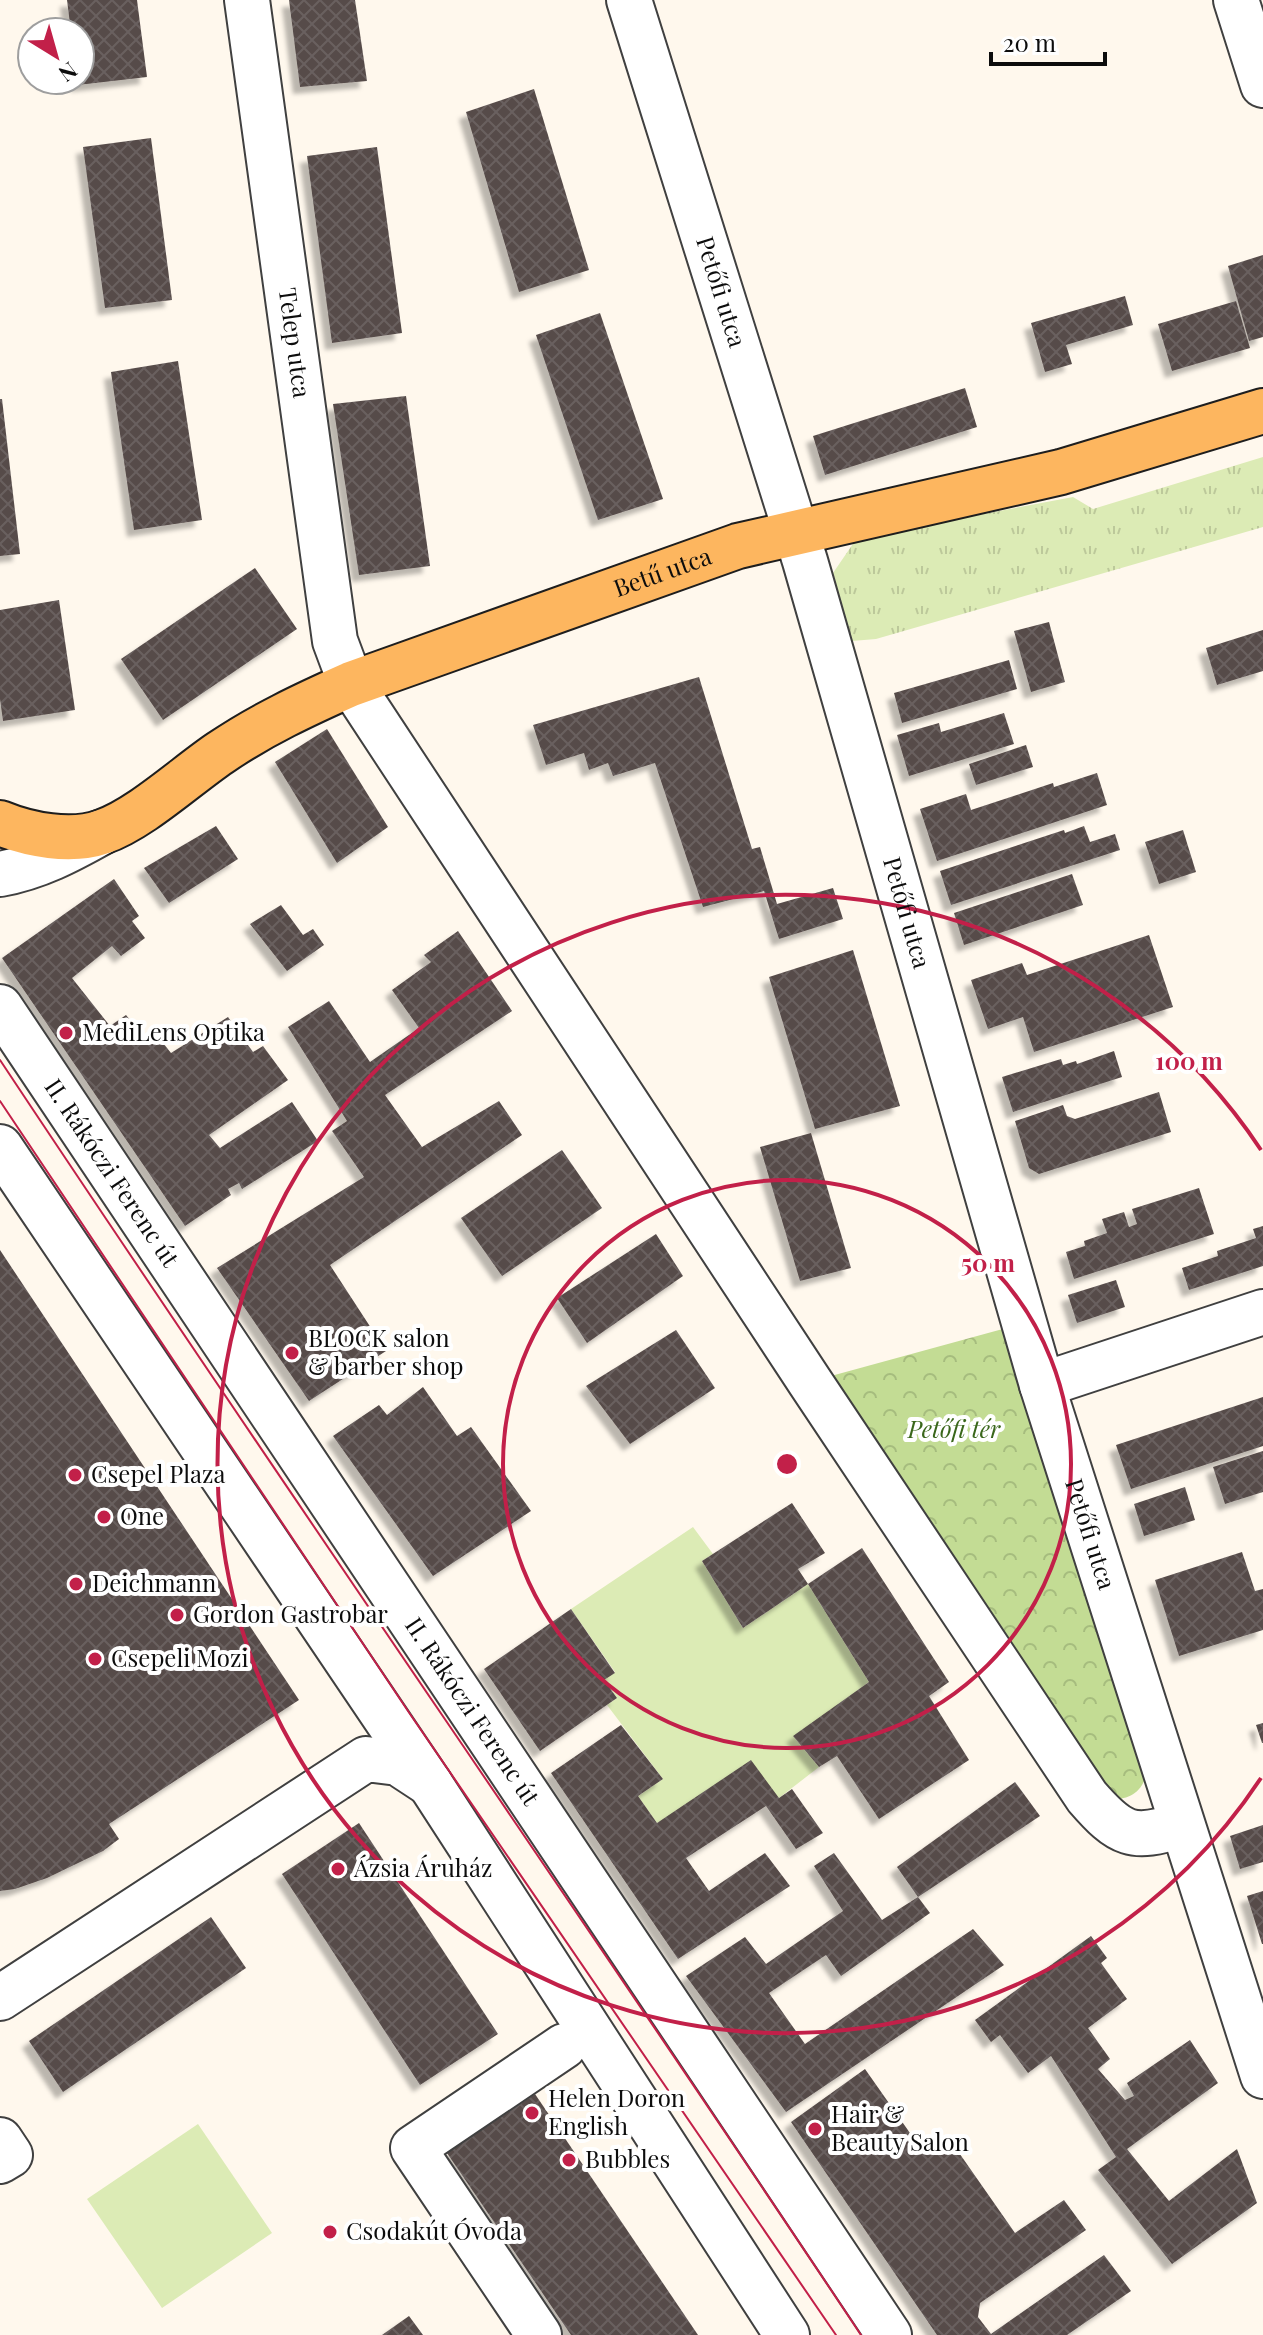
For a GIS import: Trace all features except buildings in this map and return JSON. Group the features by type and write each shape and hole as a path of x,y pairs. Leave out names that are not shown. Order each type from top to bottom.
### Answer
{"main road":[{"name":"Betű utca","path":"0,823 19,831 54,837 102,832 135,814 222,751 299,707 351,684 738,546 1061,472 1263,411"}],"street":[{"name":"Telep utca","path":"247,0 335,641 351,684"},
{"name":"Petőfi utca","path":"629,0 796,531 1042,1385 1263,2076"},
{"path":"1236,0 1263,85"},
{"path":"351,684 1087,1797 1110,1823 1134,1834 1153,1834 1181,1825"},
{"name":"Betű utca","path":"13,872 59,856 102,832"},
{"path":"0,905 13,872"},
{"name":"II. Rákóczi Ferenc út","path":"0,1007 889,2335"},
{"path":"0,1147 430,1784 787,2335"},
{"path":"1042,1385 1263,1312"},
{"path":"342,1774 358,1750 364,1720 355,1675"},
{"path":"0,1998 366,1759 398,1763 430,1784"},
{"path":"539,2335 413,2148 564,2046"},
{"path":"0,2140 10,2155 0,2161"}],"green space":[{"path":"1263,457 1263,527 876,639 852,641 833,573 857,538 1073,497 1093,509"},
{"name":"Petőfi tér","path":"1010,1327 1145,1779 1135,1793 1121,1799 1109,1800 820,1379"},
{"path":"693,1527 713,1554 702,1561 743,1628 808,1584 869,1682 794,1737 819,1767 779,1798 657,1823 638,1796 663,1779 607,1705 617,1698 604,1680 615,1672 571,1609"},
{"path":"198,2124 272,2233 162,2308 87,2199"}],"tram line":[{"path":"0,1060 861,2335"},
{"path":"0,1101 410,1714 836,2335"}],"place":[{"name":"MediLens Optika","path":"66,1033"},
{"name":"BLOCK salon & barber shop","path":"292,1353"},
{"name":"Csepel Plaza","path":"75,1475"},
{"name":"One","path":"104,1517"},
{"name":"Deichmann","path":"76,1584"},
{"name":"Gordon Gastrobar","path":"177,1615"},
{"name":"Csepeli Mozi","path":"95,1659"},
{"name":"Ázsia Áruház","path":"338,1869"},
{"name":"Helen Doron English","path":"532,2113"},
{"name":"Hair & Beauty Salon","path":"815,2129"},
{"name":"Bubbles","path":"569,2160"},
{"name":"Csodakút Óvoda","path":"330,2232"}]}
